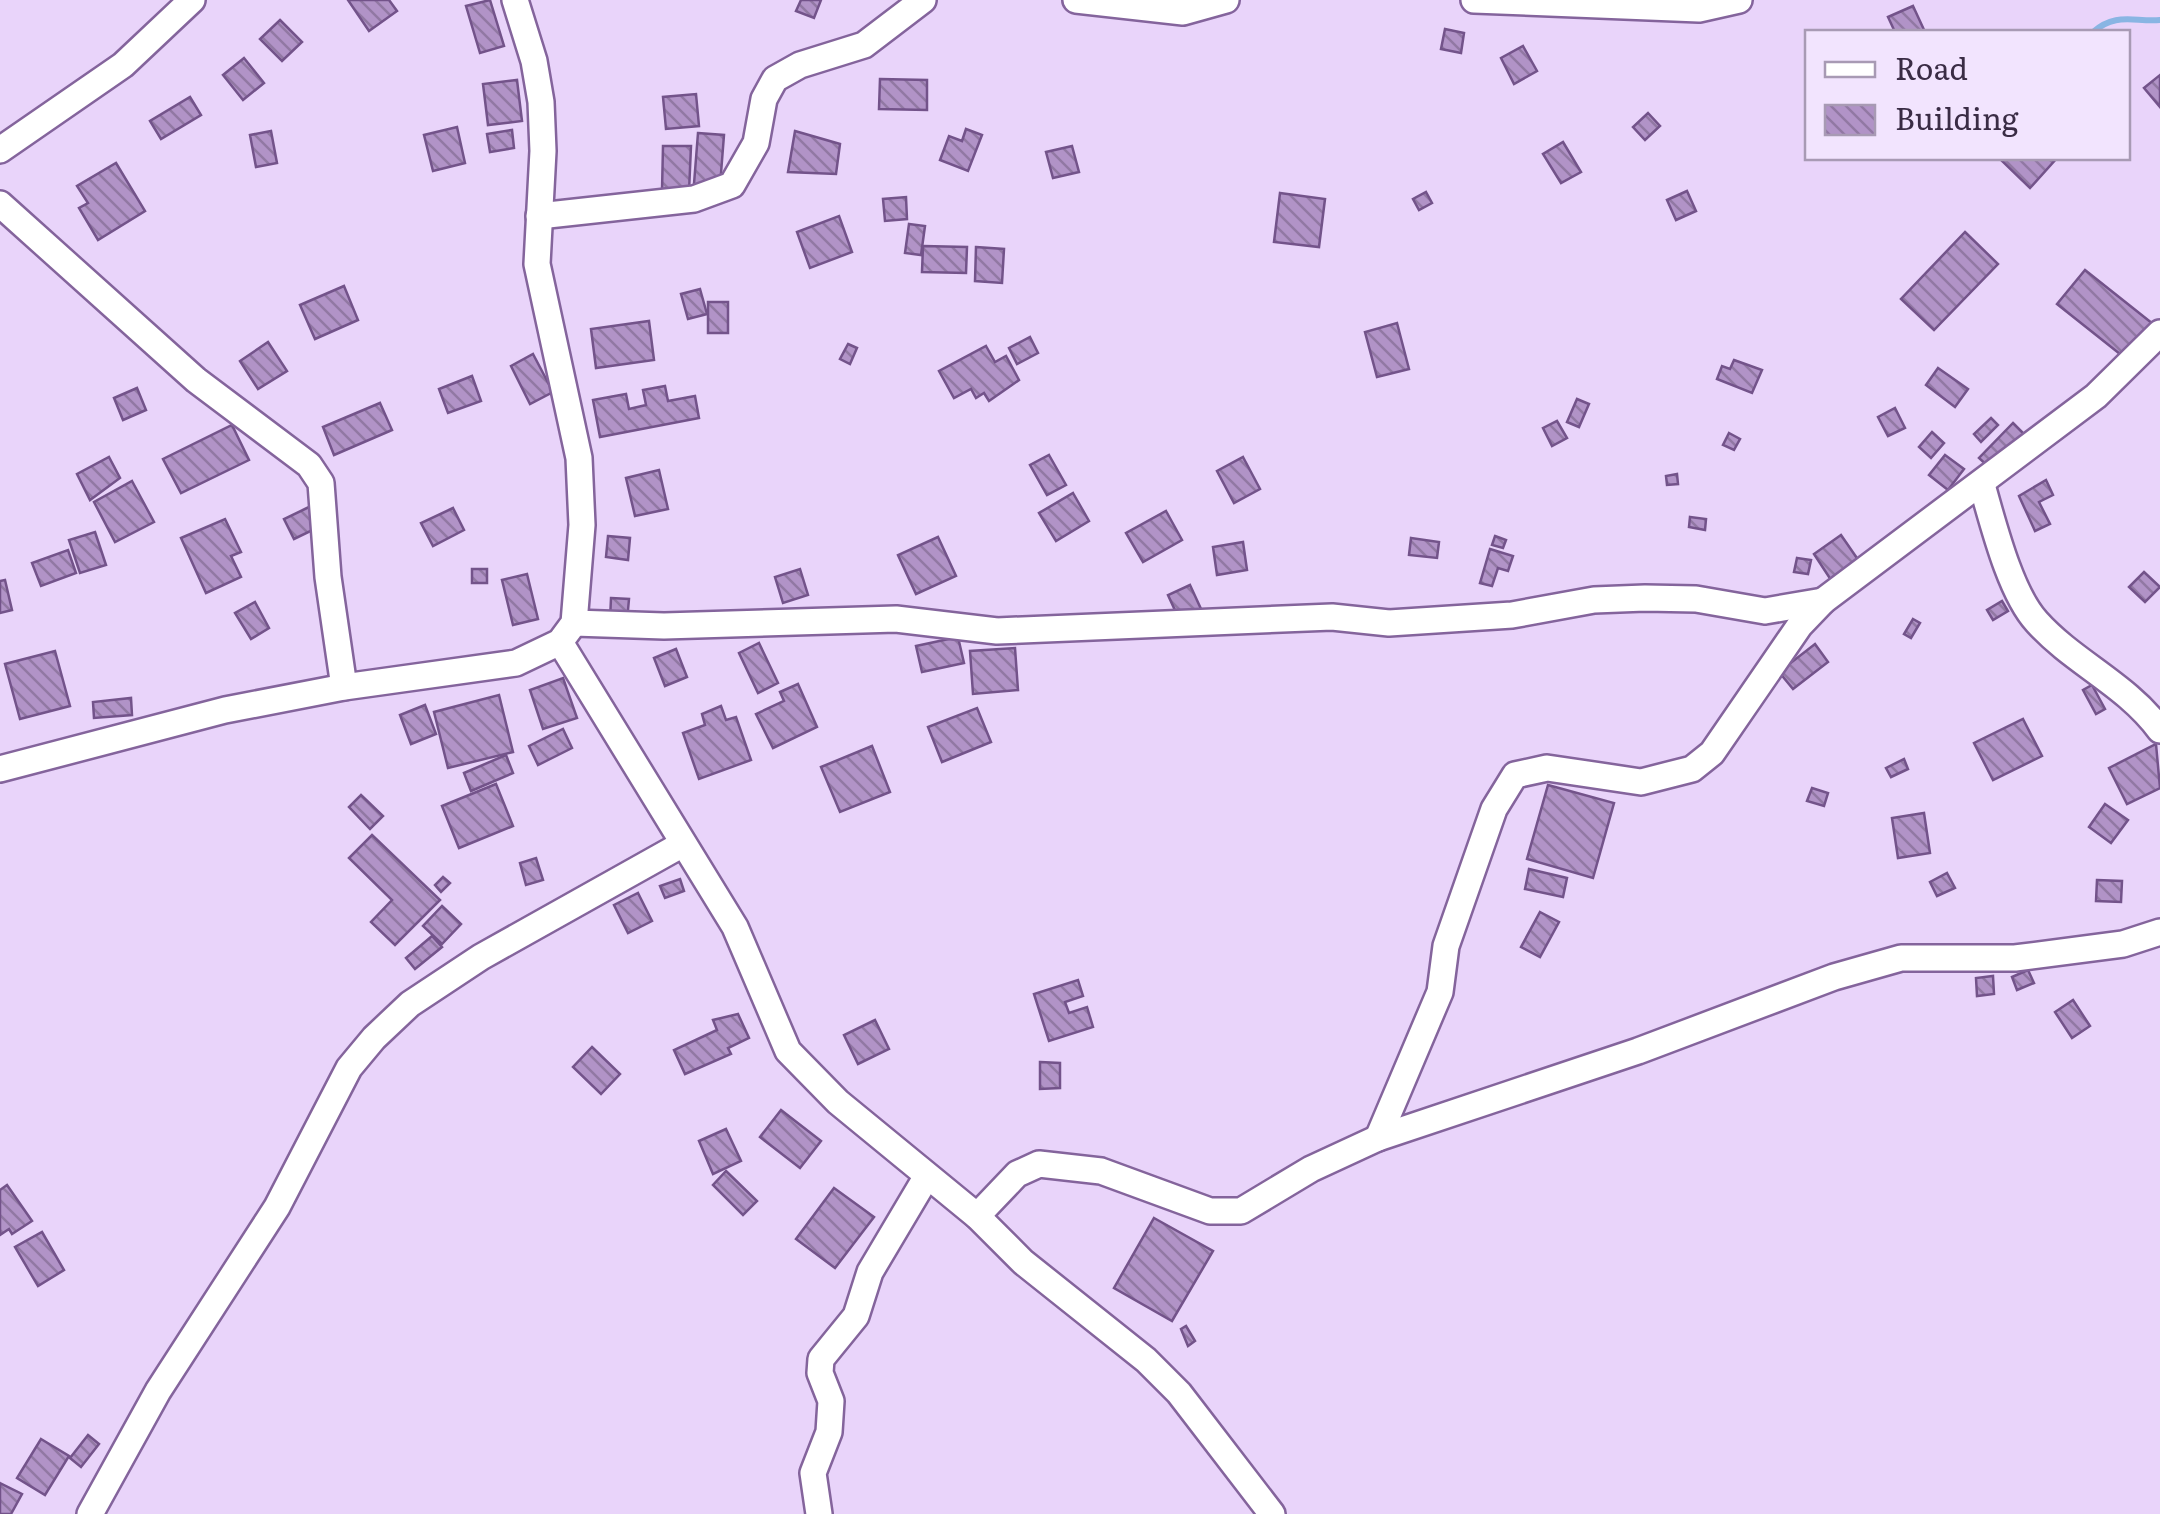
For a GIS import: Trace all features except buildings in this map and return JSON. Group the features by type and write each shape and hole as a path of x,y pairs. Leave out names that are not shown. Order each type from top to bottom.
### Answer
{"street":[{"path":"0,150 123,65 192,0"},
{"path":"514,0 534,62 540,102 543,151 537,264 580,458 582,525 567,633 681,845 735,927 788,1051 838,1102 977,1216 1024,1262 1146,1360 1179,1393 1272,1514"},
{"path":"538,216 694,199 732,186 756,143 764,98 775,79 800,65 864,44 922,0"},
{"path":"1076,0 1183,12 1226,0"},
{"path":"1474,0 1698,9 1738,0"},
{"path":"0,204 196,380 309,465 321,483 328,576 344,687"},
{"path":"1378,1138 1440,992 1446,946 1494,809 1515,776 1548,768 1641,782 1692,769 1712,753 1800,624 1823,601 2096,396 2160,333"},
{"path":"1982,485 2010,568 2034,620 2128,692 2160,730"},
{"path":"0,769 225,710 344,687 516,663 535,658 567,633 896,619 998,630 1332,618 1389,623 1512,615 1594,600 1696,599 1764,611 1823,601"},
{"path":"90,1514 158,1391 278,1207 349,1068 374,1038 410,1004 481,958 681,845"},
{"path":"977,1216 1017,1174 1039,1164 1101,1171 1226,1214 1252,1206 1311,1170 1378,1138 1622,1057 1834,976 1901,958 2015,958 2123,944 2160,932"},
{"path":"2123,944 2160,954"},
{"path":"819,1514 813,1473 829,1432 831,1401 820,1372 821,1359 856,1316 870,1272 928,1176"}],"waterway":[{"path":"2096,30 2117,20 2160,20"}]}
